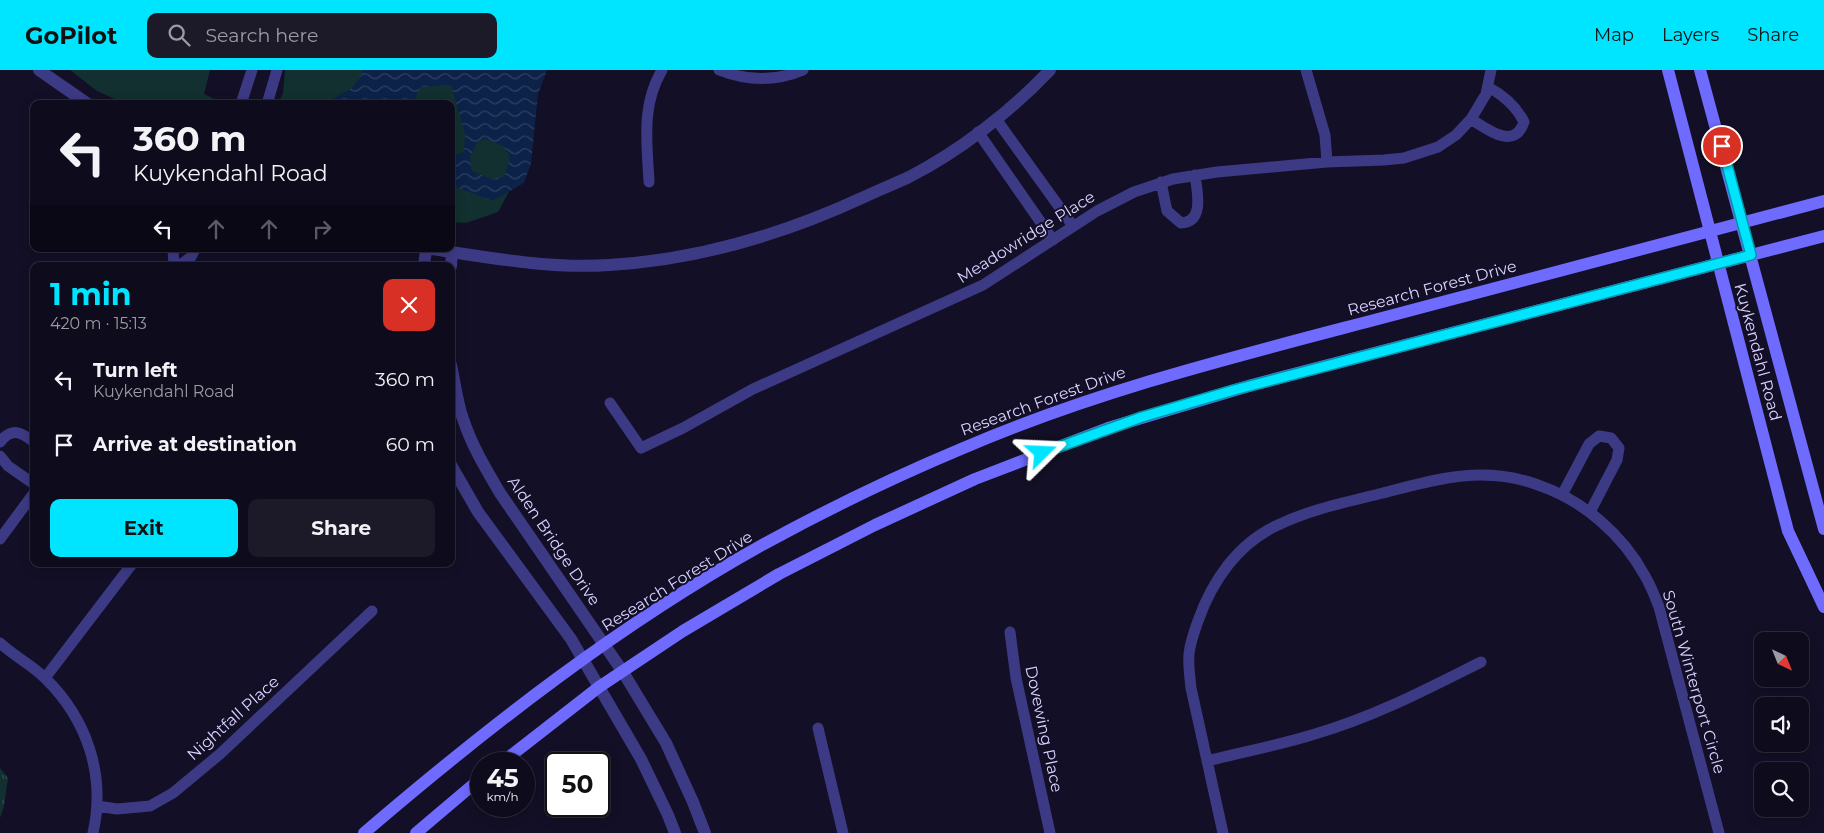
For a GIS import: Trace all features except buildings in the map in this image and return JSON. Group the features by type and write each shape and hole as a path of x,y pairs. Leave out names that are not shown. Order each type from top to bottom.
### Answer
{"main road":[{"name":"Kuykendahl Road","path":"1668,70 1788,531 1824,607"},
{"name":"Kuykendahl Road","path":"1700,70 1743,222 1824,529"},
{"name":"Research Forest Drive","path":"364,833 458,754 583,660 668,602 763,545 860,494 962,448 1054,412 1181,371 1710,232 1824,200"},
{"path":"516,752 599,688 683,631 779,574 875,525 975,479 1142,417 1252,385 1824,236"},
{"path":"416,833 470,787"}],"street":[{"path":"39,70 82,100"},
{"path":"242,100 252,70"},
{"path":"267,100 277,70"},
{"path":"649,182 646,136 647,112 654,87 662,70"},
{"path":"719,70 736,76 756,79 788,77 803,70"},
{"path":"451,262 452,252 550,265 607,265 681,257 722,248 780,231 836,210 910,177 958,147 996,119 1028,93 1050,70"},
{"path":"1306,70 1325,135 1327,162"},
{"name":"Meadowridge Place","path":"610,403 641,448 683,428 753,389 983,285 1073,226 1134,192 1161,182 1195,175 1327,162 1384,160 1420,154 1438,147 1456,135 1470,120 1486,94 1491,70"},
{"path":"1470,120 1495,134 1505,137 1520,131 1524,122 1519,112 1499,93 1488,87"},
{"path":"996,119 1073,226"},
{"path":"978,132 1053,240"},
{"path":"1161,182 1167,211 1181,223 1187,223 1194,218 1198,211 1195,175"},
{"path":"184,262 191,257 194,252"},
{"name":"Alden Bridge Drive","path":"455,383 463,418 484,466 500,493 623,672 666,743 705,833"},
{"path":"0,442 9,433 16,432 30,439"},
{"path":"1562,495 1589,444 1599,436 1611,438 1619,448 1617,460 1590,512"},
{"path":"0,456 8,466 30,481"},
{"path":"455,472 478,512 571,639 641,759 668,815 674,833"},
{"name":"South Winterport Circle","path":"1223,833 1191,688 1189,653 1204,604 1221,573 1246,547 1260,536 1276,526 1316,510 1438,478 1476,474 1517,478 1538,484 1562,495 1590,512 1620,541 1633,557 1645,576 1659,608 1719,833"},
{"path":"0,538 30,498"},
{"path":"45,678 130,567"},
{"name":"Nightfall Place","path":"97,806 117,809 150,806 173,793 220,754 372,611"},
{"name":"Dovewing Place","path":"1010,632 1016,678 1050,833"},
{"path":"0,643 45,678 74,714 87,740 94,764 97,806 93,833"},
{"path":"1207,761 1315,734 1350,723 1390,707 1480,662"},
{"path":"818,728 843,833"}],"green space":[{"path":"70,70 210,70 204,94 216,100 117,100 97,91"},
{"path":"285,70 471,70 517,150 515,181 498,212 466,223 455,222 455,100 280,100 283,93"},
{"path":"0,768 8,778 4,806 0,818"}],"water":[{"path":"362,70 547,70 538,94 531,163 524,183 492,201 455,187 455,155 464,152 465,134 451,85 420,87 415,100 330,100 352,88 362,74","holes":["486,139 503,146 510,157 504,177 492,179 472,171 470,157 478,141"]}],"route":[{"path":"1042,453 1108,428 1234,390 1751,255 1722,146"}]}
